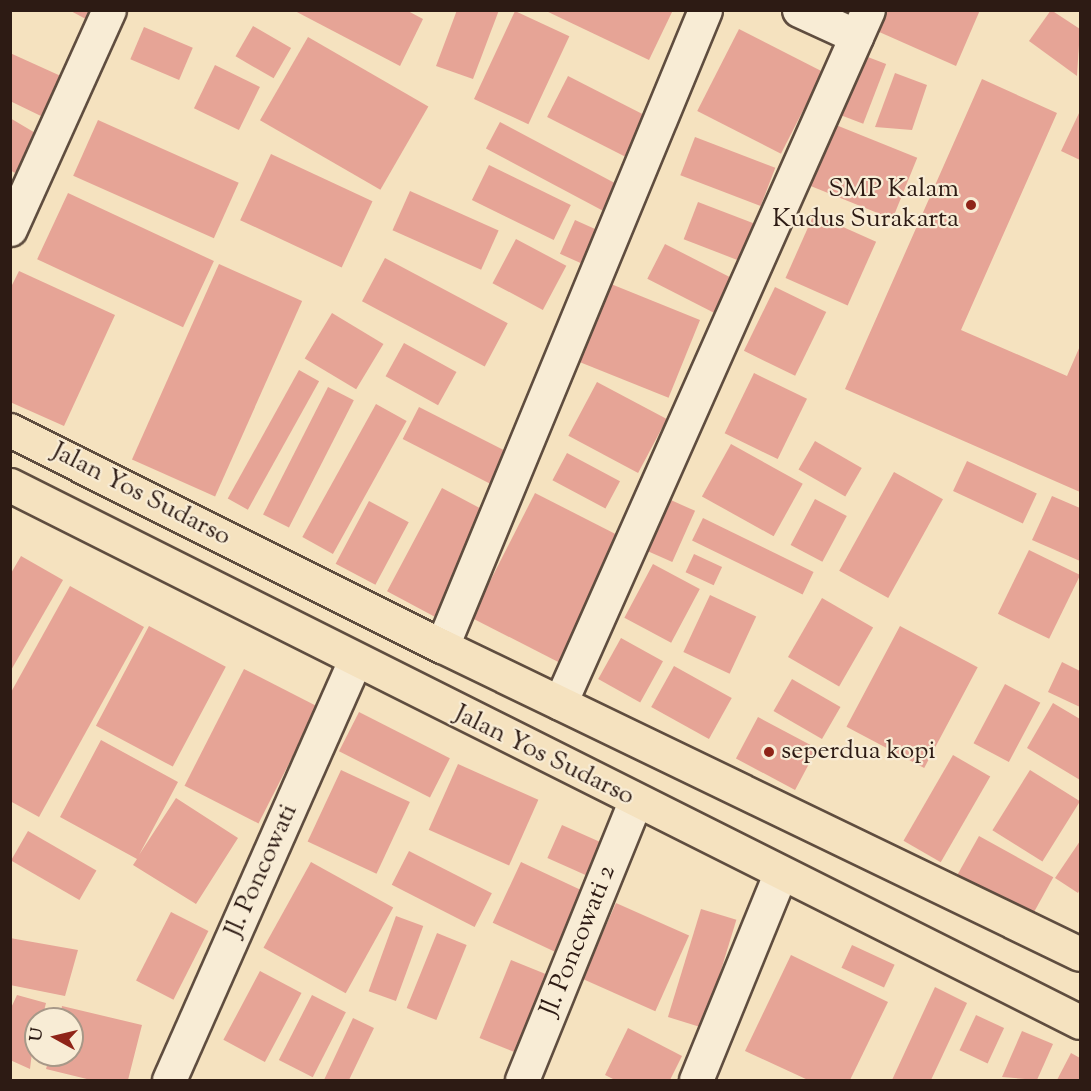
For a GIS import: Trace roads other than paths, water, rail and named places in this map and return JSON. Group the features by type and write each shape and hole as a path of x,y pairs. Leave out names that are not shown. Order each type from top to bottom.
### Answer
{"main road":[{"name":"Jalan Yos Sudarso","path":"10,430 442,646 1080,954"},
{"name":"Jalan Yos Sudarso","path":"10,485 354,662 1080,1022"}],"street":[{"path":"10,229 109,10"},
{"path":"442,646 705,10"},
{"path":"561,703 862,23 799,10"},
{"name":"Jl. Poncowati","path":"169,1080 354,662"},
{"name":"Jl. Poncowati 2","path":"522,1080 635,802"},
{"path":"696,1080 780,874"}],"place":[{"name":"SMP Kalam Kudus Surakarta","path":"971,205"},
{"name":"seperdua kopi","path":"769,752"}]}
